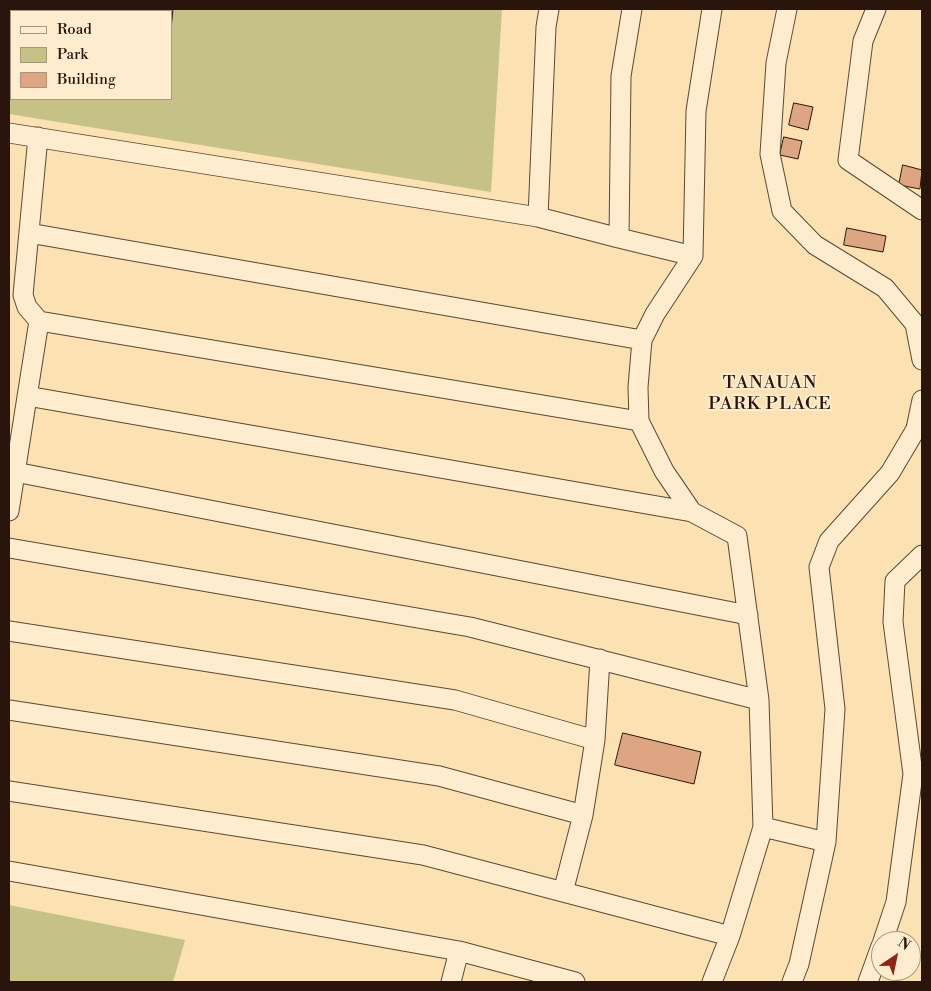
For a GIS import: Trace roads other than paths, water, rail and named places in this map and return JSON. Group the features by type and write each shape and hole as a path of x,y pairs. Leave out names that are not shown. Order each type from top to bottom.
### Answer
{"street":[{"path":"538,217 546,27 549,9"},
{"path":"619,238 621,76 632,9"},
{"path":"692,512 664,471 639,421 638,388 642,340 655,314 693,256 696,111 712,9"},
{"path":"787,9 776,63 770,154 782,211 815,245 885,288 915,324 922,360"},
{"path":"876,9 863,41 848,160 922,210"},
{"path":"9,133 538,217 693,256"},
{"path":"38,137 22,295 27,307 39,321 639,421"},
{"path":"29,233 642,340"},
{"path":"9,511 39,321"},
{"path":"27,396 692,512 737,536 759,700 762,828 730,936 712,982"},
{"path":"792,982 799,964 826,842 835,709 819,567 829,541 890,473 916,429 922,400"},
{"path":"15,472 748,615"},
{"path":"9,548 470,627 759,700"},
{"path":"886,931 896,902 913,774 893,622 895,581 922,555"},
{"path":"9,632 455,700 595,740"},
{"path":"563,892 583,815 595,740 600,659"},
{"path":"9,710 439,776 583,815"},
{"path":"9,792 423,855 730,936"},
{"path":"762,828 826,842"},
{"path":"9,871 459,951 575,982"},
{"path":"451,982 459,951"}],"district":[{"name":"TANAUAN PARK PLACE","path":"770,394"}]}
